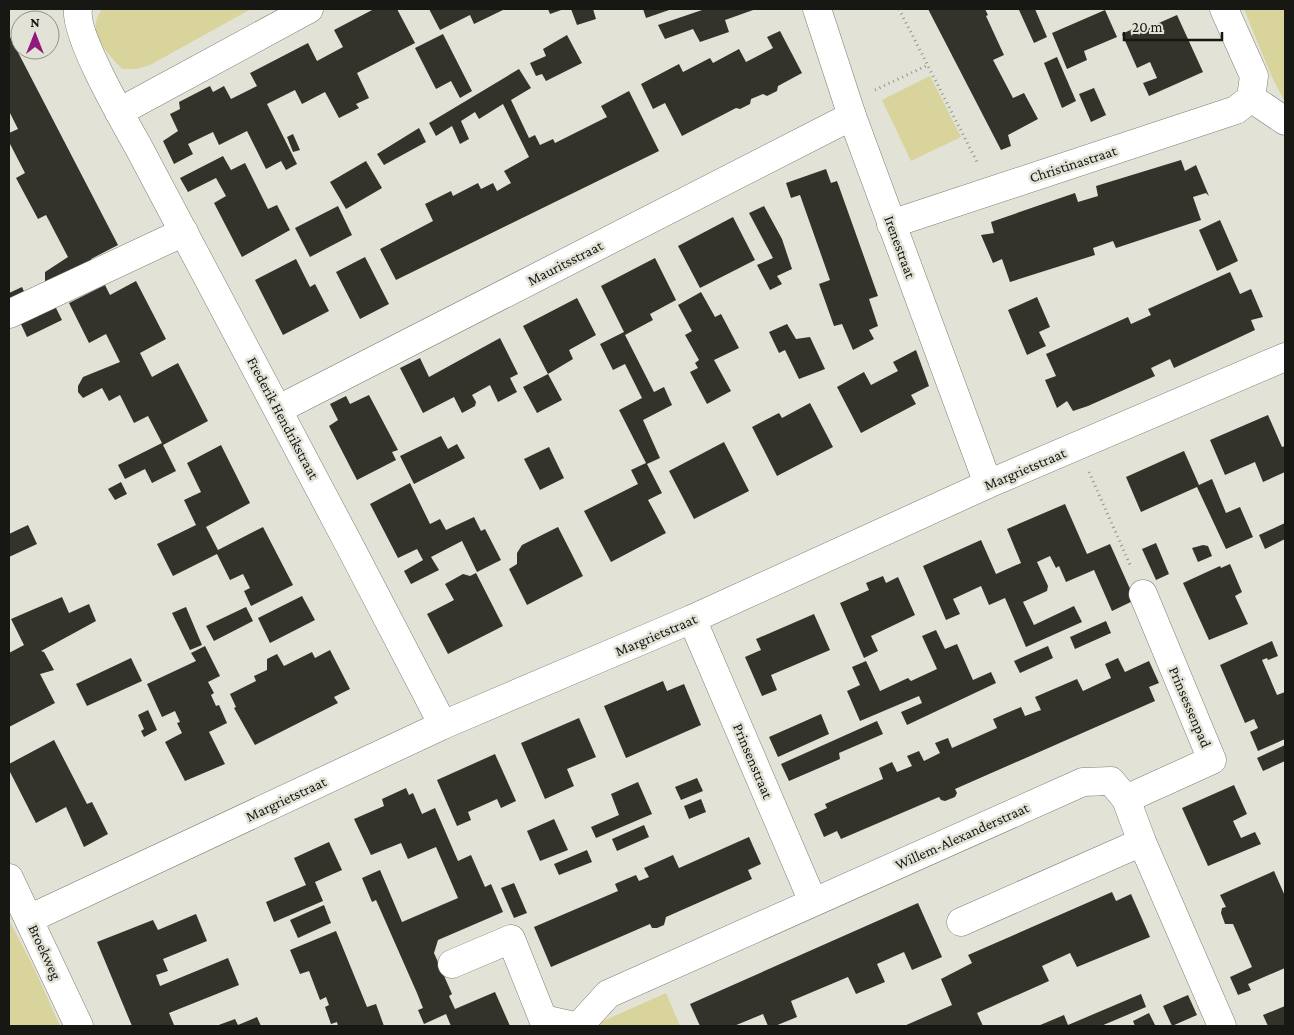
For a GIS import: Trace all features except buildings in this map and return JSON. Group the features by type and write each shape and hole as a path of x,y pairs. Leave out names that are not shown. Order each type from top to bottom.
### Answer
{"street":[{"name":"Frederik Hendrikstraat","path":"78,9 77,18 86,42 119,112 279,409 443,725"},
{"path":"119,112 309,9"},
{"name":"Irenestraat","path":"817,9 850,110 891,224 988,484"},
{"path":"1224,9 1254,76 1252,98 1285,121"},
{"name":"Christinastraat","path":"891,224 1236,110 1252,98"},
{"name":"Mauritsstraat","path":"279,409 850,110"},
{"path":"9,314 184,232"},
{"name":"Margrietstraat","path":"29,919 443,725 692,619 988,484 1285,357"},
{"name":"Prinsessenpad","path":"1126,799 1212,760 1143,594"},
{"name":"Prinsenstraat","path":"692,619 813,902"},
{"name":"Willem-Alexanderstraat","path":"579,1026 608,994 1082,782 1111,781 1126,799 1142,842 1222,1026"},
{"path":"961,922 1142,842"},
{"name":"Broekweg","path":"9,878 79,1026"},
{"path":"452,964 511,939 543,1019 574,1026"}],"path":[{"path":"899,9 992,191"},
{"path":"850,110 928,65"},
{"path":"1078,446 1143,594"}],"shaded area":[{"path":"102,9 251,9 150,65 137,69 122,69 104,48 97,33 97,17"},
{"path":"1244,9 1285,9 1285,102 1271,75"},
{"path":"930,76 961,137 911,161 882,100"},
{"path":"9,920 35,970 60,1026 9,1026"},
{"path":"666,993 680,1026 601,1026 601,1022"}]}
